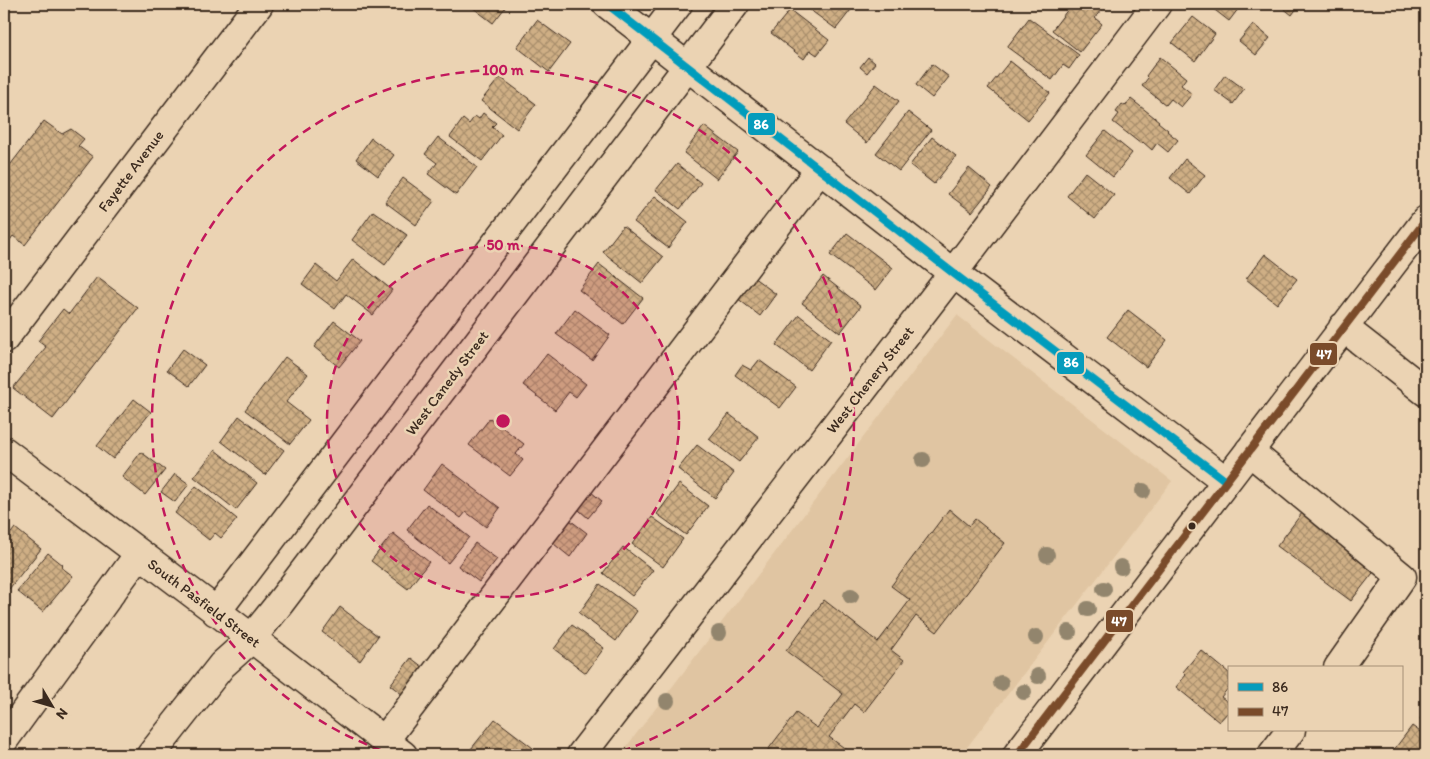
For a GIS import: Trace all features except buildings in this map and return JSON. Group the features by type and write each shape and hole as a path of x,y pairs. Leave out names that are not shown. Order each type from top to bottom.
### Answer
{"street":[{"name":"Fayette Avenue","path":"4,339 259,4"},
{"path":"607,4 953,273 1226,481"},
{"path":"216,612 678,4"},
{"name":"West Canedy Street","path":"151,755 222,664 251,639 735,4"},
{"name":"West Chenery Street","path":"581,755 953,273 1157,4"},
{"path":"393,748 820,168"},
{"path":"1017,755 1426,220"},
{"path":"1343,327 1426,392"},
{"name":"South Pasfield Street","path":"4,451 393,748"},
{"path":"1249,451 1402,577 1339,666"},
{"path":"4,740 139,554"},
{"path":"1272,755 1289,732"}],"shaded area":[{"path":"957,315 1172,481 961,755 620,755"}],"transit line":[{"name":"86","path":"607,4 953,273 1226,481"},
{"name":"47","path":"1017,755 1426,220"}]}
